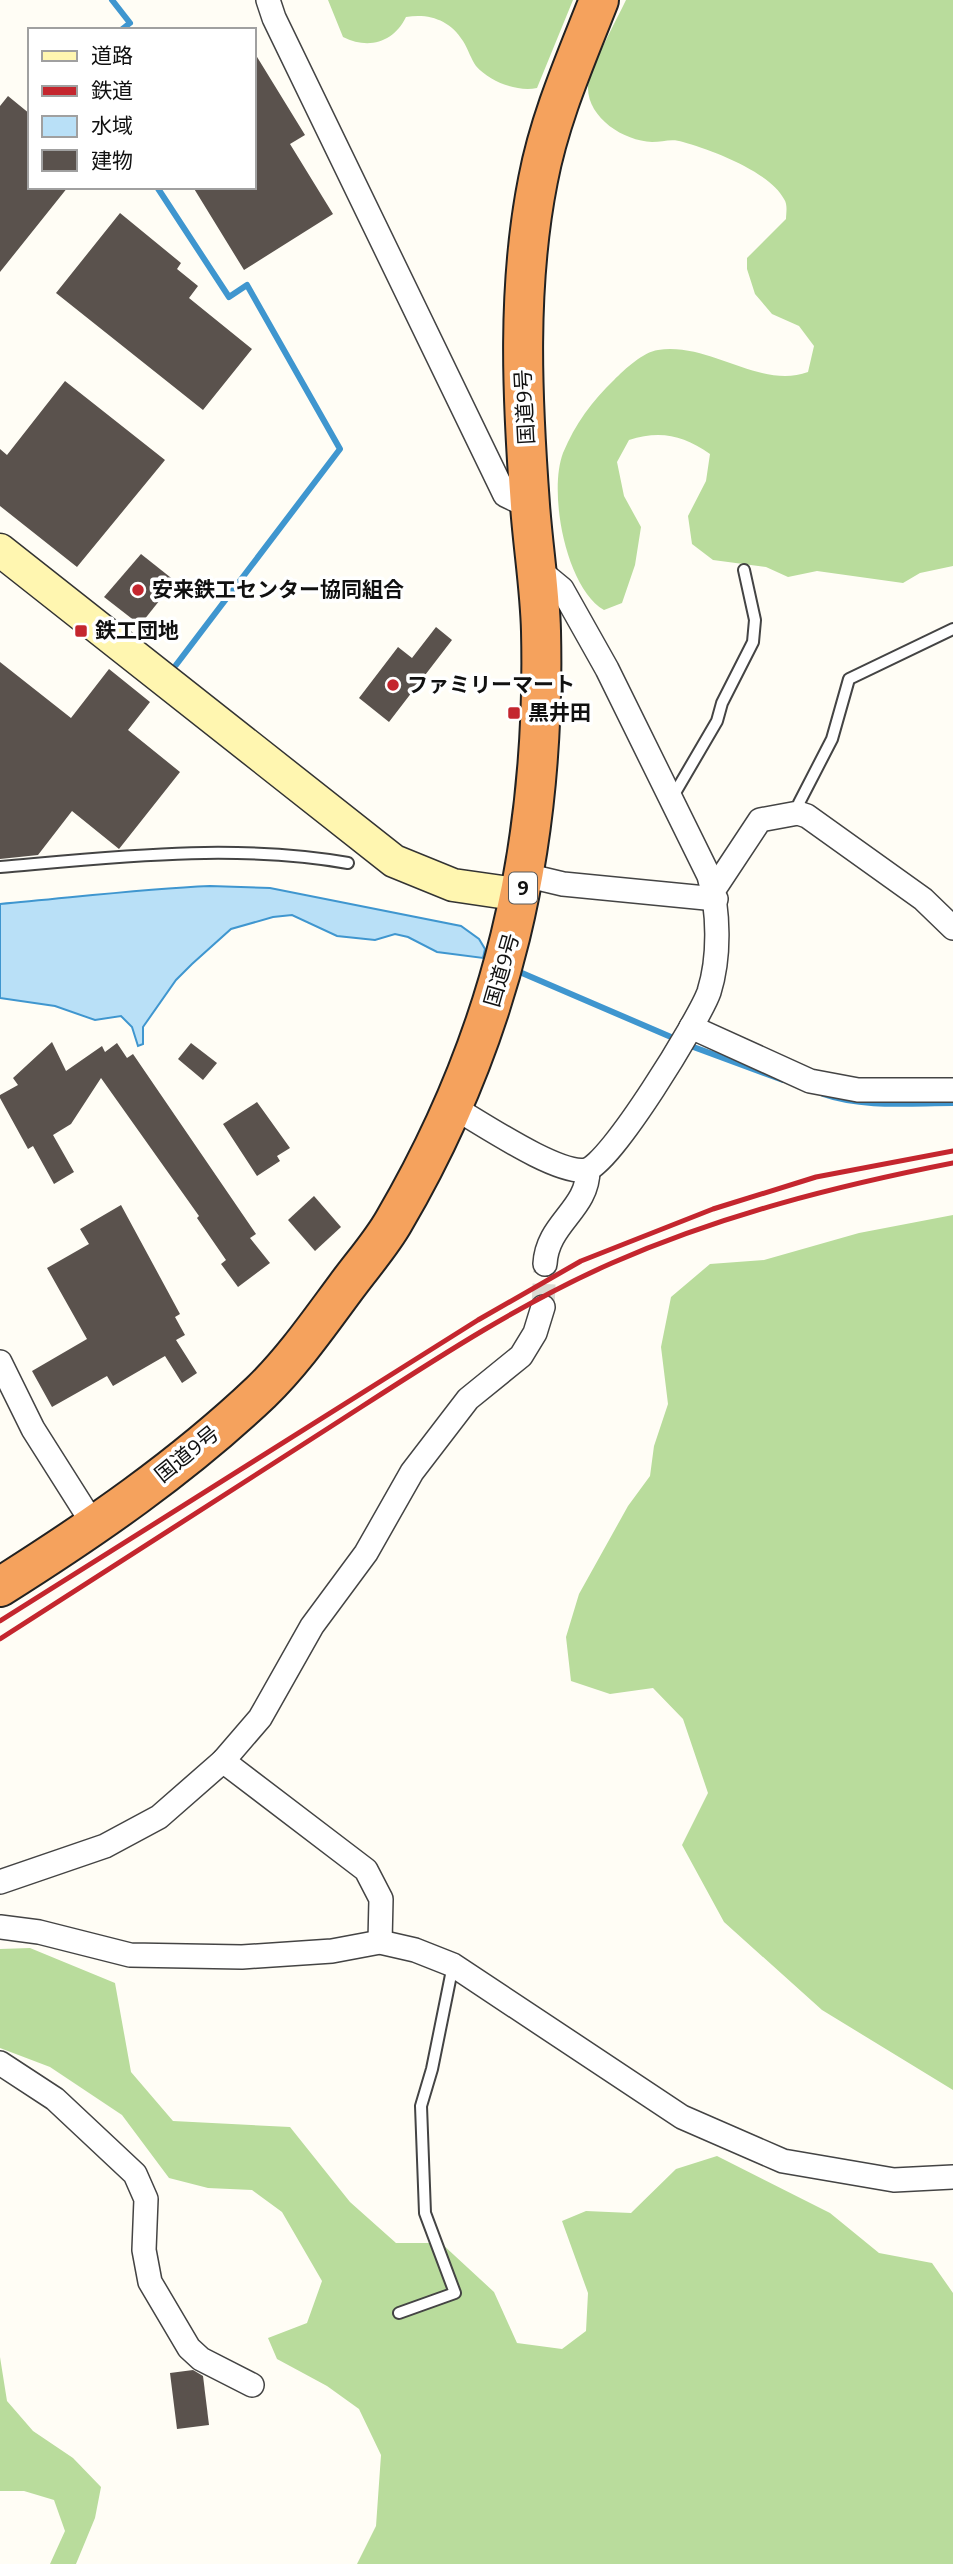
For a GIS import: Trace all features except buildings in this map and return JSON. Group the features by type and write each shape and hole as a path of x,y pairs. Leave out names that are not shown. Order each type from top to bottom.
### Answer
{"highway":[{"name":"国道9号","path":"0,1587 95,1527 202,1444 264,1389 326,1314 393,1223 453,1107 504,970 523,885 537,771 541,693 537,573 530,507 523,369 532,218 547,139 599,0"}],"street":[{"path":"268,0 274,19 505,495 530,507"},
{"path":"2,555 394,861 453,886 575,886 714,895"},
{"path":"453,1107 548,1161 573,1170 588,1170 599,1164 644,1104 709,992 715,950 714,895 607,669 562,589 545,575 537,573"},
{"path":"714,895 760,820 798,813 815,821 880,871 923,899 953,928"},
{"path":"685,1037 810,1081 858,1090 953,1090"},
{"path":"545,1264 546,1248 553,1234 584,1195 588,1170"},
{"path":"0,1882 105,1846 159,1817 223,1761 260,1718 312,1626 366,1553 412,1472 468,1399 521,1356 535,1333 544,1307"},
{"path":"0,1362 33,1429 95,1527"},
{"path":"223,1761 366,1870 381,1899 380,1942"},
{"path":"0,1927 40,1933 130,1955 242,1957 332,1951 380,1942 415,1950 453,1965 682,2116 783,2161 894,2180 953,2177"},
{"path":"0,2063 55,2099 135,2174 146,2199 144,2250 150,2282 189,2348 201,2359 252,2385"}],"lane":[{"path":"671,800 717,721 722,704 753,642 755,620 744,570"},
{"path":"798,813 799,803 832,738 849,679 953,629"},
{"path":"0,867 233,853 312,857 348,863"},
{"path":"400,2313 455,2293 425,2213 421,2106 432,2068 453,1965"}],"green space":[{"path":"328,0 573,0 537,88 529,89 496,81 482,72 458,34 445,23 431,17 406,17 395,32 380,41 362,43 343,37"},
{"path":"626,0 953,0 953,566 920,573 903,583 817,571 788,577 766,567 713,560 692,544 688,516 706,481 710,454 681,439 651,435 629,440 617,462 624,496 641,527 635,565 622,603 604,610 591,599 579,582 570,561 559,514 559,470 563,453 573,432 606,388 634,362 658,350 677,349 754,371 790,376 808,372 814,346 799,326 772,314 755,294 747,269 747,258 786,219 786,204 777,189 754,171 709,150 679,141 652,142 630,137 610,126 594,109 588,88 589,81 597,58"},
{"path":"953,1215 953,2090 822,2010 724,1922 682,1845 708,1793 683,1719 653,1688 610,1694 571,1681 566,1637 579,1594 628,1506 650,1476 654,1446 668,1404 661,1347 671,1297 710,1264 764,1260 859,1233"},
{"path":"30,1948 115,1983 131,2072 173,2121 290,2127 350,2202 396,2243 441,2243 494,2292 517,2343 562,2349 586,2331 588,2293 562,2221 586,2211 631,2213 676,2169 717,2156 830,2213 879,2253 932,2263 953,2293 953,2564 357,2564 376,2526 381,2455 359,2409 327,2386 277,2359 268,2338 307,2323 322,2281 282,2212 252,2190 208,2188 169,2178 122,2115 50,2067 0,2048 0,1949"},
{"path":"0,2357 7,2401 33,2431 73,2458 101,2487 95,2518 76,2564 50,2564 65,2531 54,2500 24,2491 0,2491"}],"water":[{"path":"210,886 270,888 461,926 479,939 485,949 483,958 437,952 408,937 395,934 375,940 337,936 292,915 273,917 231,929 192,964 176,980 143,1027 143,1044 138,1046 132,1027 121,1016 95,1020 55,1006 0,998 0,904"}],"waterway":[{"path":"112,0 130,23 124,28"},
{"path":"158,189 229,297 247,285 340,449 176,665"},
{"path":"515,970 678,1040"},
{"path":"688,1045 783,1080"},
{"path":"823,1094 871,1103 953,1103"}],"tunnel":[{"path":"543,1307 545,1264"}],"railway":[{"path":"0,1621 478,1320 581,1261 713,1209 816,1177 953,1151"},
{"path":"0,1639 431,1362 502,1319 575,1280 653,1246 737,1216 823,1192 953,1163"}],"place":[{"name":"安来鉄工センター協同組合","path":"138,590"},
{"name":"鉄工団地","path":"81,631"},
{"name":"ファミリーマート","path":"393,685"},
{"name":"黒井田","path":"514,713"}]}
